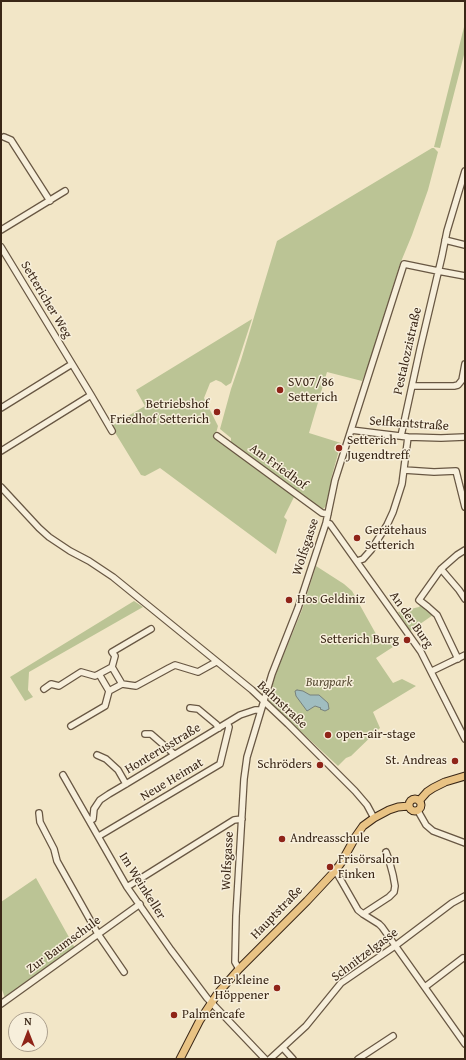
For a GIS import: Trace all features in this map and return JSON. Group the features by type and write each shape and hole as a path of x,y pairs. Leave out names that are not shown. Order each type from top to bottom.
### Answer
{"main road":[{"path":"419,801 426,792 433,788 445,782 465,776"},
{"path":"416,799 419,801 421,806 418,811 414,811 410,806 410,803 412,800 416,799"},
{"name":"Hauptstraße","path":"180,1059 211,1002 241,966 335,871 363,826 374,818 394,809 410,806"}],"street":[{"path":"4,137 10,140 50,201"},
{"name":"Pestalozzistraße","path":"401,436 445,240 465,171"},
{"path":"1,230 65,192"},
{"path":"445,240 465,245"},
{"name":"Settericher Weg","path":"1,248 112,431"},
{"name":"Wolfsgasse","path":"241,966 235,962 235,957 244,779 247,757 260,710 272,674 298,608 326,523 335,480 404,264 438,271"},
{"path":"438,271 465,276"},
{"path":"1,408 72,364"},
{"path":"412,386 458,385 462,380 465,364"},
{"path":"1,451 91,395"},
{"name":"Selfkantstraße","path":"351,430 401,436 441,438 465,437"},
{"name":"Am Friedhof","path":"217,436 322,513 328,514"},
{"path":"357,561 363,559 387,525 398,499 404,470 408,436"},
{"path":"404,470 434,472 456,471 465,507"},
{"name":"Bahnstraße","path":"1,486 48,537 102,569 263,701 355,791 367,805 374,818"},
{"name":"An der Burg","path":"326,523 330,524 421,652 432,671 465,739"},
{"path":"458,659 437,615 419,600 441,569 465,550"},
{"path":"441,569 465,599"},
{"path":"122,684 112,667 115,656 112,652 151,629"},
{"path":"432,671 465,655"},
{"path":"71,726 104,706 109,691 122,684 136,686 175,665 198,672 216,662"},
{"path":"44,689 51,684 58,686 82,672 95,676 112,667"},
{"path":"99,674 109,691"},
{"path":"190,708 198,709 219,728"},
{"name":"Honterusstraße","path":"90,820 93,819 94,809 100,800 108,794 240,715 260,710"},
{"name":"Neue Heimat","path":"99,836 220,764 229,727 227,723"},
{"path":"145,734 151,734 174,754"},
{"path":"98,755 106,759 118,770 126,784"},
{"name":"Im Weinkeller","path":"63,775 128,887 171,950 211,1002 265,1059"},
{"path":"418,811 426,825 433,831 465,843"},
{"path":"39,813 40,822 54,849 57,861 98,934 124,972"},
{"path":"128,887 234,820 242,819"},
{"path":"362,914 389,897 394,892 395,886 386,852"},
{"path":"335,871 358,910 379,924 465,1044"},
{"name":"Schnitzelgasse","path":"270,1059 306,1026 341,984 452,903 465,896"},
{"name":"Zur Baumschule","path":"1,1004 140,904"},
{"path":"425,987 463,958"},
{"path":"358,1059 393,1036"},
{"path":"283,1048 293,1059"}],"green space":[{"path":"465,23 465,51 440,148 434,147"},
{"path":"432,148 438,152 428,190 400,264 362,381 327,372 309,433 341,443 331,479 332,485 327,505 322,510 231,443 231,438 220,429 231,389 277,241"},
{"path":"252,319 231,383 226,386 216,380 210,383 204,398 218,426 215,437 295,495 284,517 287,520 276,554 160,468 145,476 141,475 111,426 145,406 136,390"},
{"name":"Burgpark","path":"316,566 352,591 381,643 392,637 396,645 376,658 393,683 402,679 416,686 373,712 380,728 351,756 346,758 338,766 269,702 277,671 302,610"},
{"path":"134,601 143,607 29,672 28,690 33,697 25,701 10,677"},
{"path":"421,605 433,615 410,631 398,612 419,607"},
{"path":"36,878 75,948 5,998 1,987 1,902"}],"water":[{"path":"295,691 303,691 310,695 319,695 328,703 329,709 325,711 315,706 307,711 296,696"}],"place":[{"name":"SV07/86 Setterich","path":"280,390"},
{"name":"Betriebshof Friedhof Setterich","path":"217,412"},
{"name":"Setterich Jugendtreff","path":"339,448"},
{"name":"Gerätehaus Setterich","path":"357,538"},
{"name":"Hos Geldiniz","path":"289,600"},
{"name":"Setterich Burg","path":"407,640"},
{"name":"open-air-stage","path":"328,735"},
{"name":"St. Andreas","path":"455,761"},
{"name":"Schröders","path":"320,765"},
{"name":"Andreasschule","path":"282,839"},
{"name":"Frisörsalon Finken","path":"330,867"},
{"name":"Der kleine Höppener","path":"277,988"},
{"name":"Palmencafe","path":"174,1015"}]}
